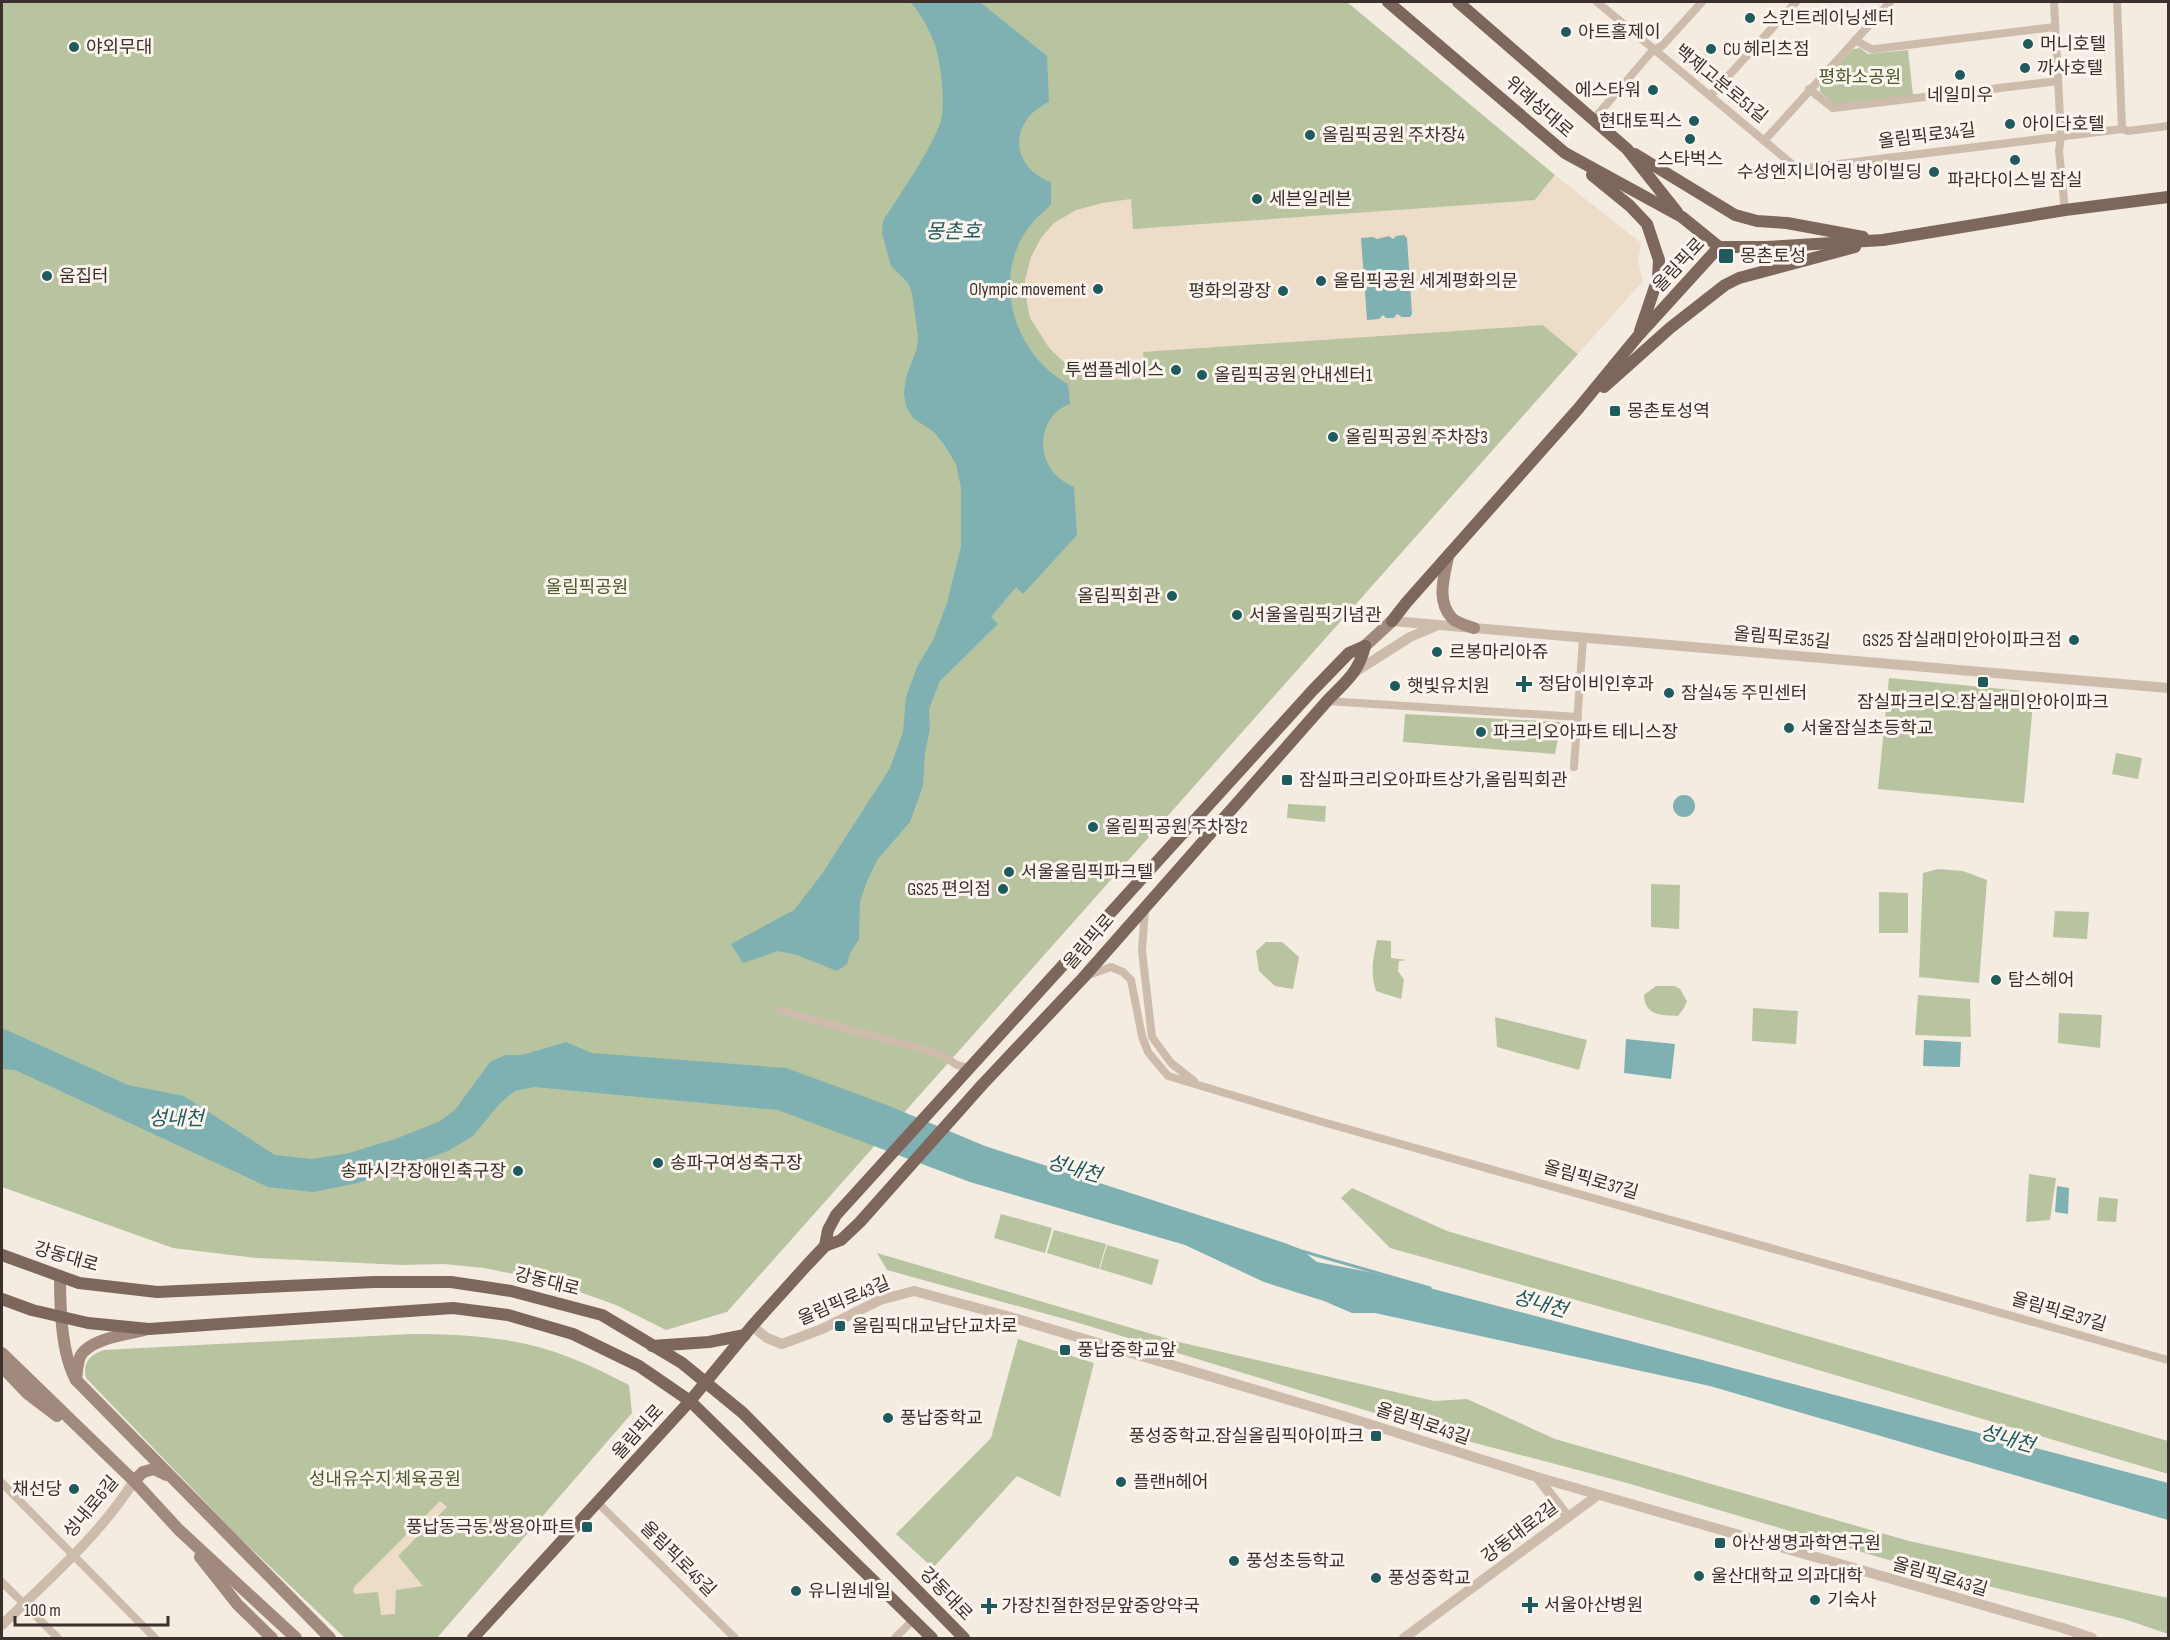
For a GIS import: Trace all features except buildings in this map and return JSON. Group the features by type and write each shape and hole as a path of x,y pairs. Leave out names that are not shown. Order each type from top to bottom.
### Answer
{"main road":[{"name":"위례성대로","path":"1388,2 1401,7 1565,153 1682,217 1719,247"},
{"name":"위례성대로","path":"1458,2 1627,149 1682,217"},
{"path":"1627,149 1735,215 1757,221 1787,223 1883,240"},
{"path":"1565,153 1630,206 1647,224 1659,260 1658,278 1638,336"},
{"name":"올림픽로","path":"825,1246 828,1230 836,1215 1313,690 1349,653 1365,646 1392,621 1578,409 1638,336 1719,247 1766,247 1883,240 2065,210 2169,197"},
{"path":"1578,409 1670,328 1725,285 1739,278 1883,240"},
{"path":"1448,557 1441,589 1444,603 1453,620 1474,628"},
{"name":"올림픽로","path":"473,1638 690,1401 748,1330 825,1246 841,1240 860,1222 982,1085 1083,978 1327,701 1356,672 1365,646"},
{"name":"강동대로","path":"2,1256 79,1283 157,1292 374,1282 451,1282 512,1291 602,1315 682,1363 743,1413 964,1638"},
{"path":"60,1276 62,1317 70,1369 76,1380 330,1638"},
{"path":"2,1299 32,1310 88,1323 149,1329 453,1308 508,1315 573,1334 639,1366 690,1401 932,1638"},
{"path":"76,1380 81,1355 87,1347 149,1329"},
{"path":"652,1346 709,1342 748,1330"},
{"path":"2,1353 134,1481 179,1530 238,1605 272,1638"},
{"path":"2,1367 28,1394 94,1444"},
{"path":"134,1481 143,1472 154,1469 170,1476"},
{"path":"179,1530 296,1638"}],"street":[{"path":"1593,120 1653,50 1662,46 1702,2"},
{"path":"1710,96 1796,2"},
{"path":"1764,141 1890,2"},
{"path":"2054,2 2061,136 2059,151 2065,210"},
{"path":"2116,2 2122,129"},
{"name":"백제고분로51길","path":"1603,3 1653,50 1798,168"},
{"path":"1856,40 1875,49 2055,27"},
{"path":"1809,89 1833,108 2058,81"},
{"name":"올림픽로34길","path":"1798,168 2122,129 2128,131 2169,126"},
{"name":"올림픽로35길","path":"1392,621 2169,688"},
{"path":"1356,672 1410,638 1436,625"},
{"path":"1574,767 1583,638"},
{"path":"1327,701 1578,717"},
{"name":"올림픽로37길","path":"1146,904 1142,951 1152,1037 1170,1063 1199,1085 2169,1360"},
{"path":"1083,978 1111,967 1123,972 1131,980 1142,1036 1148,1052 1168,1076 1199,1085"},
{"path":"778,1010 940,1054 967,1071"},
{"name":"올림픽로43길","path":"748,1330 782,1344 822,1329 880,1300 914,1291 1007,1316 1350,1418 1598,1495 2092,1638"},
{"path":"1537,1477 1568,1516"},
{"name":"성내로6길","path":"2,1625 118,1506 134,1481"},
{"path":"2,1483 73,1554"},
{"name":"강동대로2길","path":"1404,1638 1598,1495"},
{"name":"올림픽로45길","path":"598,1503 735,1638"},
{"name":"성내로6길","path":"73,1554 155,1638"},
{"path":"2,1582 58,1638"},
{"path":"895,1638 913,1620"},
{"path":"718,1638 726,1630"}],"green space":[{"name":"올림픽공원","path":"2,2 1347,2 1555,175 1535,200 1543,325 1578,354 727,1312 666,1330 616,1305 563,1286 484,1268 444,1264 402,1265 257,1258 173,1248 2,1187"},
{"name":"평화소공원","path":"1860,48 1868,54 1908,50 1913,95 1835,105 1820,92 1820,85 1853,49"},
{"path":"1889,678 2034,692 2024,803 1878,789"},
{"name":"파크리오아파트 테니스장","path":"1405,714 1561,722 1555,754 1403,742"},
{"path":"2116,753 2142,758 2138,779 2112,774"},
{"path":"1288,804 1326,806 1325,822 1287,818"},
{"path":"1938,869 1963,871 1987,880 1979,983 1919,977 1923,873"},
{"path":"1651,884 1680,885 1679,929 1651,927"},
{"path":"1879,892 1908,893 1908,933 1879,933"},
{"path":"2055,911 2089,912 2087,939 2053,937"},
{"path":"1377,940 1391,941 1391,958 1407,960 1399,961 1398,971 1404,980 1401,999 1376,991 1373,959"},
{"path":"1266,942 1282,942 1299,957 1293,989 1275,986 1259,971 1256,951"},
{"path":"1656,986 1675,986 1680,989 1687,1001 1678,1016 1655,1013 1647,1007 1644,995"},
{"path":"1918,995 1970,999 1971,1037 1915,1035"},
{"path":"1753,1008 1798,1011 1796,1044 1752,1041"},
{"path":"2059,1013 2102,1015 2100,1048 2058,1043"},
{"path":"1495,1017 1587,1040 1579,1070 1497,1047"},
{"path":"2029,1174 2056,1178 2050,1220 2026,1222"},
{"path":"1352,1188 1447,1231 2168,1441 2168,1474 1694,1333 1390,1248 1341,1198"},
{"path":"2099,1197 2118,1199 2116,1222 2097,1221"},
{"path":"1001,1214 1052,1228 1045,1253 994,1238"},
{"path":"1054,1230 1106,1244 1099,1269 1047,1253"},
{"path":"1107,1245 1159,1260 1152,1285 1100,1269"},
{"path":"877,1253 1179,1342 1434,1401 1467,1399 1555,1439 1909,1541 2168,1598 2168,1634 2124,1619 1926,1571 1627,1483 1460,1439 1079,1323 887,1270"},
{"name":"성내유수지 체육공원","path":"411,1334 490,1338 528,1345 566,1356 629,1385 632,1413 437,1638 345,1638 239,1537 86,1378 85,1372 89,1360 104,1350"},
{"path":"1018,1339 1094,1363 1060,1497 1017,1476 933,1568 896,1534 991,1438"}],"shaded area":[{"name":"평화의광장","path":"1555,175 1641,243 1638,261 1643,281 1578,354 1543,325 1143,352 1145,378 1125,380 1098,378 1065,363 1050,349 1030,318 1025,280 1031,257 1041,238 1054,223 1076,210 1131,199 1133,229 1535,200"},
{"path":"440,1501 447,1507 398,1556 423,1586 396,1590 395,1614 381,1615 378,1592 355,1594 354,1587"}],"water":[{"name":"몽촌호","path":"910,2 980,2 1047,56 1049,102 1036,110 1027,120 1021,131 1019,143 1021,155 1027,166 1037,175 1051,182 1051,205 1034,221 1020,241 1012,263 1010,286 1013,310 1020,332 1032,352 1048,370 1068,384 1070,404 1060,409 1052,417 1044,436 1043,447 1050,468 1074,487 1077,535 1023,594 1016,587 991,617 998,624 940,681 929,709 930,729 925,753 923,786 910,822 878,859 868,879 860,901 859,939 850,953 847,964 837,971 797,955 778,951 743,963 731,944 794,910 822,874 890,768 903,732 906,697 917,667 933,640 947,603 961,546 961,488 956,464 934,432 913,418 906,406 904,394 906,378 917,348 918,336 912,293 908,283 891,266 882,233 883,221 934,138 943,108 941,74 935,45 918,11"},
{"path":"1404,235 1407,238 1412,314 1410,317 1402,317 1397,314 1394,318 1386,318 1383,315 1379,319 1367,320 1361,238 1377,239 1389,236 1393,239"},
{"path":"1684,795 1692,798 1695,806 1692,814 1684,817 1676,814 1673,806 1676,798"},
{"name":"성내천","path":"2,1028 128,1085 184,1096 275,1155 312,1159 349,1153 398,1138 440,1121 455,1110 490,1062 506,1055 522,1055 566,1042 592,1053 786,1068 887,1105 985,1146 1285,1243 1300,1249 1317,1262 1369,1272 2168,1483 2168,1520 1710,1386 1375,1313 1352,1313 1324,1301 1264,1282 1185,1245 970,1182 778,1110 534,1087 515,1091 501,1102 473,1136 448,1151 358,1183 313,1192 268,1187 15,1070 2,1069"},
{"path":"1626,1039 1675,1044 1671,1079 1624,1073"},
{"path":"1924,1040 1961,1042 1960,1067 1923,1066"},
{"path":"2057,1186 2069,1188 2068,1214 2055,1212"}],"pier":[{"path":"1411,270 1412,281 1362,284 1361,273"}],"waterway":[{"name":"성내천","path":"1298,1250 1430,1288"}],"place":[{"name":"스킨트레이닝센터","path":"1750,18"},
{"name":"아트홀제이","path":"1566,32"},
{"name":"머니호텔","path":"2028,44"},
{"name":"야외무대","path":"74,47"},
{"name":"CU 헤리츠점","path":"1711,49"},
{"name":"까사호텔","path":"2025,68"},
{"name":"네일미우","path":"1960,75"},
{"name":"에스타워","path":"1653,90"},
{"name":"현대토픽스","path":"1694,121"},
{"name":"아이다호텔","path":"2010,124"},
{"name":"올림픽공원 주차장4","path":"1310,135"},
{"name":"스타벅스","path":"1690,139"},
{"name":"파라다이스빌 잠실","path":"2015,160"},
{"name":"수성엔지니어링 방이빌딩","path":"1934,172"},
{"name":"세븐일레븐","path":"1257,199"},
{"name":"몽촌토성","path":"1726,256"},
{"name":"움집터","path":"47,276"},
{"name":"올림픽공원 세계평화의문","path":"1321,281"},
{"name":"Olympic movement","path":"1098,289"},
{"name":"평화의광장","path":"1283,291"},
{"name":"투썸플레이스","path":"1176,370"},
{"name":"올림픽공원 안내센터1","path":"1202,375"},
{"name":"몽촌토성역","path":"1615,411"},
{"name":"올림픽공원 주차장3","path":"1333,437"},
{"name":"올림픽회관","path":"1172,596"},
{"name":"서울올림픽기념관","path":"1237,615"},
{"name":"GS25 잠실래미안아이파크점","path":"2074,640"},
{"name":"르봉마리아쥬","path":"1437,652"},
{"name":"잠실파크리오.잠실래미안아이파크","path":"1983,682"},
{"name":"정담이비인후과","path":"1524,684"},
{"name":"햇빛유치원","path":"1395,686"},
{"name":"잠실4동 주민센터","path":"1669,693"},
{"name":"서울잠실초등학교","path":"1789,728"},
{"name":"파크리오아파트 테니스장","path":"1481,732"},
{"name":"잠실파크리오아파트상가,올림픽회관","path":"1287,780"},
{"name":"올림픽공원 주차장2","path":"1093,827"},
{"name":"서울올림픽파크텔","path":"1009,872"},
{"name":"GS25 편의점","path":"1003,889"},
{"name":"탐스헤어","path":"1996,980"},
{"name":"송파구여성축구장","path":"658,1163"},
{"name":"송파시각장애인축구장","path":"518,1171"},
{"name":"올림픽대교남단교차로","path":"840,1326"},
{"name":"풍납중학교앞","path":"1065,1350"},
{"name":"풍납중학교","path":"888,1418"},
{"name":"풍성중학교.잠실올림픽아이파크","path":"1376,1436"},
{"name":"플랜H헤어","path":"1121,1482"},
{"name":"채선당","path":"74,1489"},
{"name":"풍납동극동.쌍용아파트","path":"587,1527"},
{"name":"아산생명과학연구원","path":"1720,1543"},
{"name":"풍성초등학교","path":"1234,1561"},
{"name":"울산대학교 의과대학","path":"1699,1576"},
{"name":"풍성중학교","path":"1376,1578"},
{"name":"유니원네일","path":"796,1591"},
{"name":"기숙사","path":"1815,1600"},
{"name":"서울아산병원","path":"1530,1605"},
{"name":"가장친절한정문앞중앙약국","path":"989,1606"}]}
